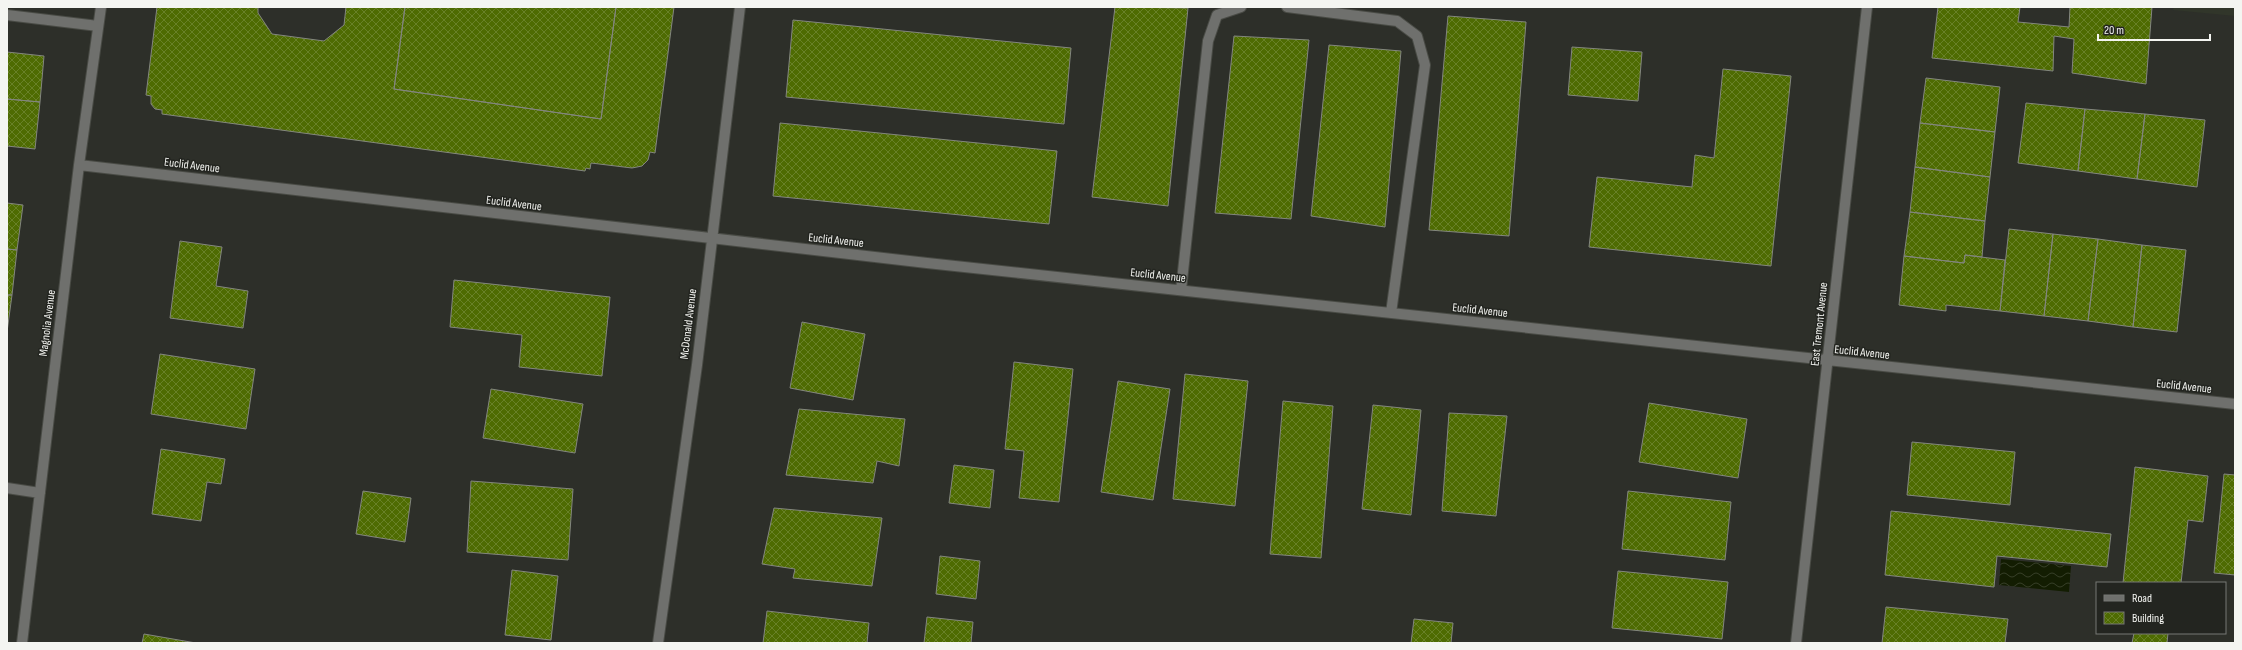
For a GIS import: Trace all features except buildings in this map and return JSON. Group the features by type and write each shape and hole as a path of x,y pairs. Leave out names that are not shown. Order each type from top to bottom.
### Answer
{"street":[{"name":"Magnolia Avenue","path":"22,643 79,165 101,7"},
{"name":"McDonald Avenue","path":"658,643 697,365 740,7"},
{"path":"1181,290 1208,42 1217,15 1241,7"},
{"path":"1287,7 1397,21 1417,36 1425,65 1391,313"},
{"name":"East Tremont Avenue","path":"1796,643 1867,7"},
{"path":"7,15 98,26"},
{"name":"Euclid Avenue","path":"79,165 711,239 1827,362 2235,404"},
{"path":"7,488 40,493"}],"shaded area":[{"path":"2174,7 2235,7 2235,16 2173,10"}],"water":[{"path":"2001,559 2071,566 2069,592 1999,585"}]}
